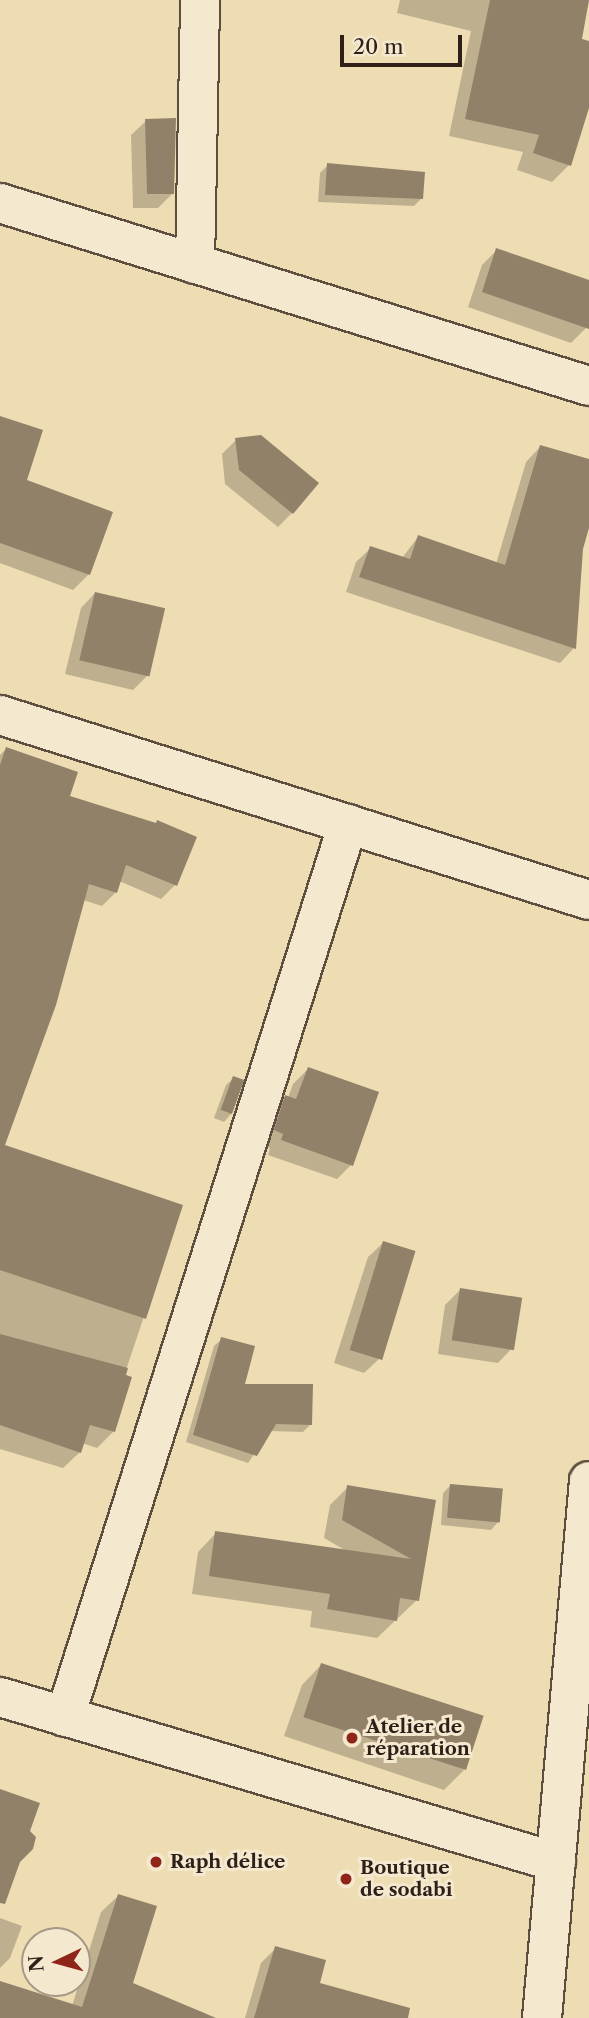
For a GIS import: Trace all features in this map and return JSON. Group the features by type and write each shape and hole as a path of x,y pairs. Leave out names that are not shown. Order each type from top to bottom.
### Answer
{"street":[{"path":"195,264 200,0"},
{"path":"0,203 589,386"},
{"path":"0,715 589,900"},
{"path":"65,1717 348,824"},
{"path":"542,2018 589,1481"},
{"path":"0,1697 555,1862"}],"building":[{"path":"490,0 589,0 582,39 589,41 589,108 571,166 533,153 539,135 465,119"},
{"path":"176,118 174,194 147,194 145,119"},
{"path":"327,163 425,172 423,199 325,195"},
{"path":"496,248 589,280 589,329 482,292"},
{"path":"0,416 43,430 27,480 113,512 90,575 0,543"},
{"path":"261,435 319,483 293,514 239,470 235,438"},
{"path":"540,445 589,459 589,528 583,549 576,649 359,577 370,546 410,559 418,535 505,565"},
{"path":"95,592 165,608 149,676 79,660"},
{"path":"6,747 78,772 70,796 156,823 157,820 197,837 177,886 126,865 117,893 89,884 56,1005 5,1145 183,1205 146,1319 0,1270 0,765"},
{"path":"308,1067 379,1092 353,1166 281,1140 283,1134 274,1130 285,1095 296,1099"},
{"path":"233,1076 244,1080 232,1114 221,1110"},
{"path":"383,1241 416,1251 382,1360 350,1350"},
{"path":"460,1288 522,1298 514,1350 452,1340"},
{"path":"0,1334 128,1368 126,1375 132,1377 115,1432 90,1425 81,1453 0,1425"},
{"path":"221,1337 255,1346 245,1384 313,1384 312,1425 276,1424 257,1456 193,1435"},
{"path":"450,1484 503,1489 500,1522 447,1518"},
{"path":"347,1485 436,1500 419,1601 400,1598 397,1621 327,1609 330,1594 209,1576 215,1531 411,1559 342,1520"},
{"path":"321,1663 484,1716 466,1770 303,1717"},
{"path":"0,1789 40,1803 30,1831 36,1837 33,1849 20,1862 5,1904 0,1903"},
{"path":"118,1894 157,1906 133,1983 216,2018 0,2018 0,1981 21,1988 21,1997 50,1997 82,2007 85,1997 91,1997 91,1979"},
{"path":"275,1946 326,1960 320,1983 410,2008 408,2018 254,2018"}],"place":[{"name":"Atelier de réparation","path":"352,1738"},
{"name":"Raph délice","path":"156,1862"},
{"name":"Boutique de sodabi","path":"346,1879"}]}
